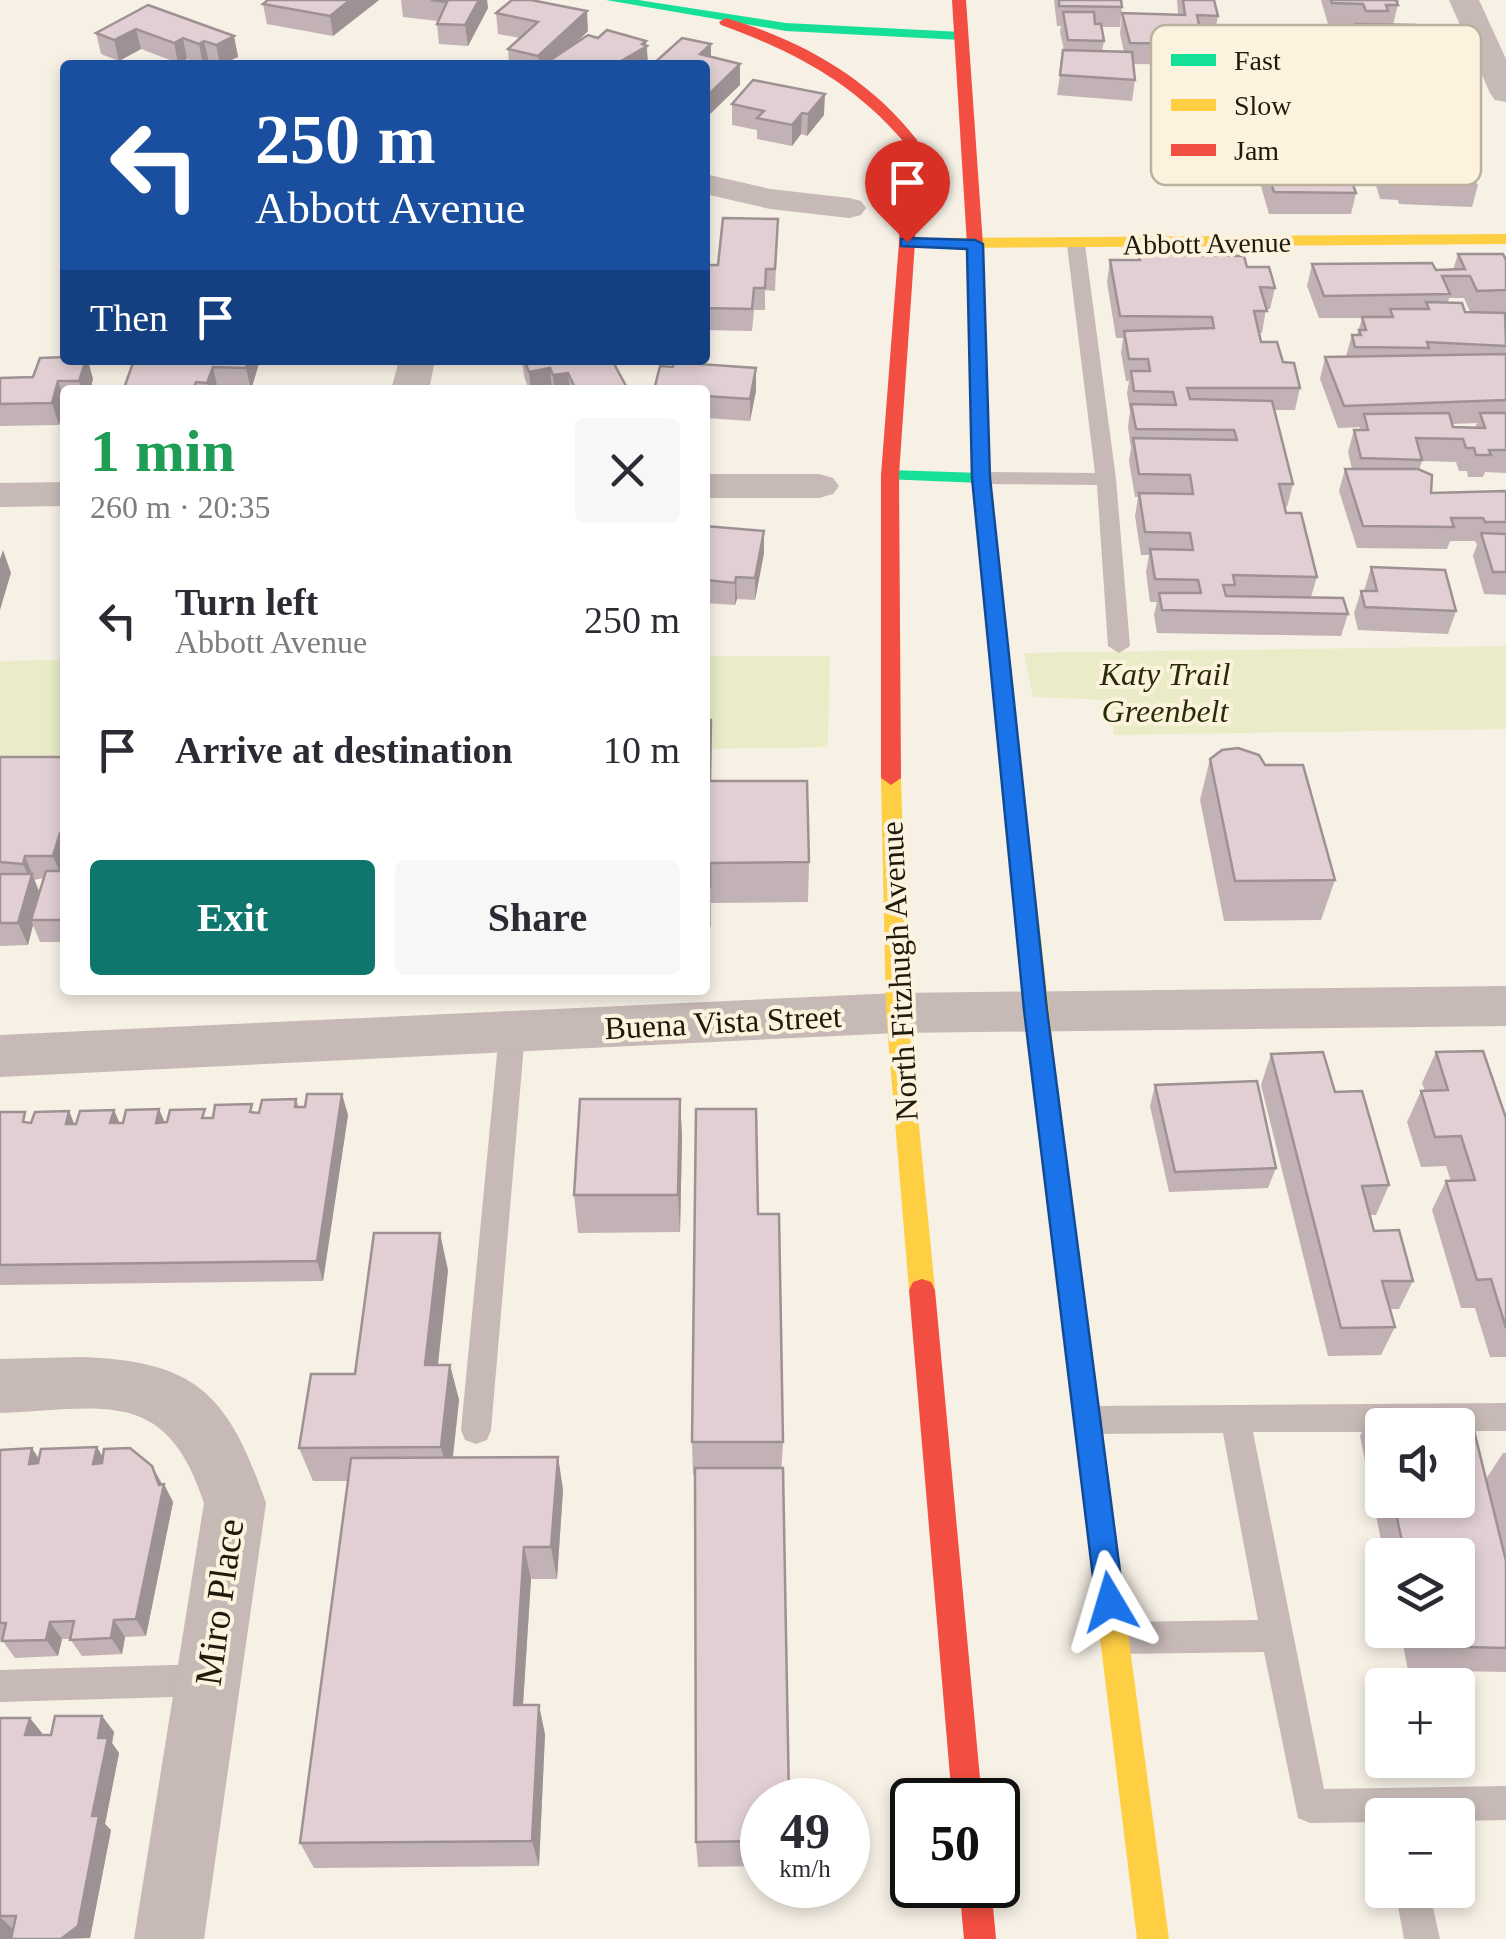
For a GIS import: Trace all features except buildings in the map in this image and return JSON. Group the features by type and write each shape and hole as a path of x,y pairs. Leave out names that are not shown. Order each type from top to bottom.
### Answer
{"main road":[{"path":"613,0 726,22 846,36 961,36"},
{"path":"958,0 975,244 981,478 1035,1010 1153,1939"},
{"name":"North Fitzhugh Avenue","path":"726,22 788,43 840,70 864,86 910,140 907,242 890,475 890,796 897,1014 965,1778"},
{"name":"Abbott Avenue","path":"907,242 1076,245 1506,239"},
{"path":"890,475 981,478"},
{"path":"977,1908 980,1939"}],"street":[{"path":"1464,0 1475,25"},
{"path":"1481,38 1506,93"},
{"path":"710,185 848,208"},
{"path":"710,486 819,486"},
{"path":"0,494 60,494"},
{"name":"Buena Vista Street","path":"0,1056 897,1014 1506,1006"},
{"name":"Miro Place","path":"0,1386 128,1383 169,1399 202,1425 224,1461 235,1503 169,1939"}],"lane":[{"path":"1076,245 1106,479 1120,646"},
{"path":"981,478 1106,479"},
{"path":"476,1430 512,1032"},
{"path":"1088,1420 1506,1416"},
{"path":"1235,1418 1310,1806 1365,1809"},
{"path":"1114,1638 1276,1636"},
{"path":"0,1686 208,1680"},
{"path":"1475,1805 1506,1803"},
{"path":"1416,1908 1422,1939"}],"green space":[{"name":"Katy Trail Greenbelt","path":"1506,646 1506,729 1114,735 1109,700 1033,697 1024,653"},
{"path":"710,656 830,656 828,747 710,749"},
{"path":"60,660 60,762 0,764 0,661"}],"traffic: fast":[{"path":"613,0 786,27 961,36"},
{"path":"890,475 981,478"}],"traffic: slow":[{"path":"940,243 1506,239"},
{"path":"999,657 1055,1169"},
{"path":"891,778 897,1013 922,1290"},
{"path":"1107,1581 1153,1939"}],"traffic: jam":[{"path":"959,0 975,245 981,478 999,657"},
{"path":"726,22 827,66 870,98 910,140 907,242 890,475 891,778"},
{"path":"1055,1169 1107,1581"},
{"path":"922,1290 965,1778"},
{"path":"977,1908 980,1939"}],"route":[{"path":"907,242 975,244 981,478 1035,1010 1110,1602"}]}
